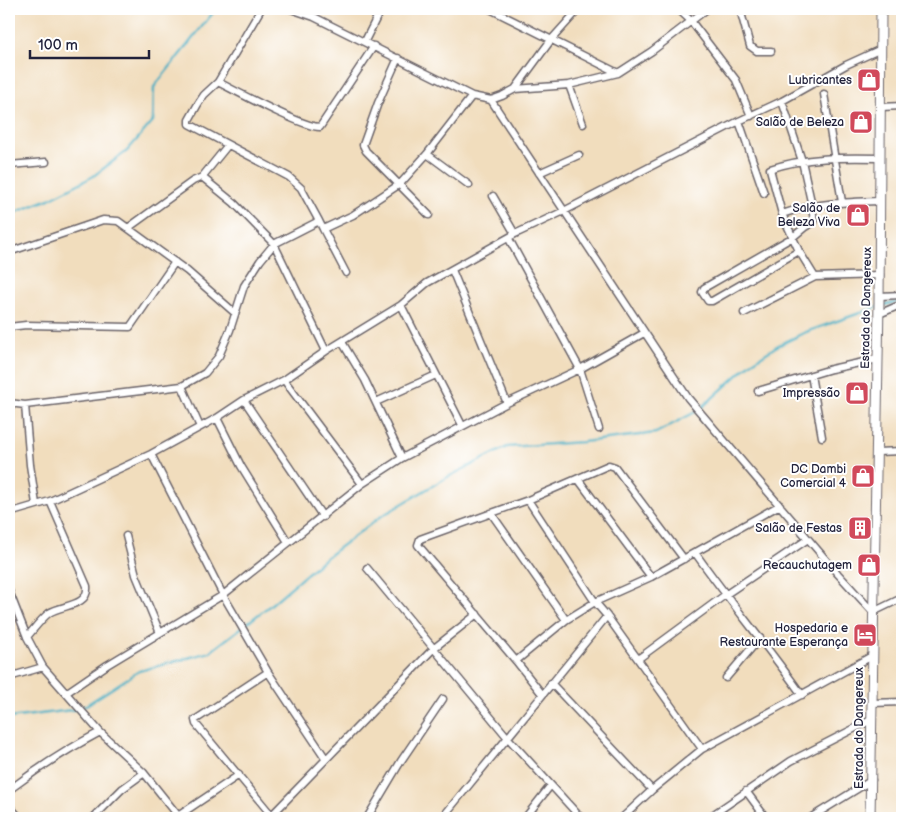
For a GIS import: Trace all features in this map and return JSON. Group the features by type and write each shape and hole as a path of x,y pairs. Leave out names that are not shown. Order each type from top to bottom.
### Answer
{"main road":[{"name":"Estrada do Dangereux","path":"870,818 880,274 881,9"}],"street":[{"path":"261,9 218,82 204,95 189,120 189,124 289,177 301,188 346,273"},
{"path":"292,9 314,16 472,96 491,100 515,89 569,85 618,73 652,51 707,9"},
{"path":"314,16 318,9"},
{"path":"365,41 381,9"},
{"path":"490,9 618,73"},
{"path":"515,89 551,40 579,9"},
{"path":"678,9 691,21 736,80 751,116"},
{"path":"740,9 750,46 758,50 770,50"},
{"path":"218,82 286,115 311,126 320,127 374,46"},
{"path":"9,513 50,500 151,454 217,418 244,400 284,380 326,351 401,305 427,283 516,234 739,121 782,102 846,65 881,49"},
{"path":"398,58 378,103 363,144 366,151 429,215"},
{"path":"569,85 583,124"},
{"path":"824,94 842,202"},
{"path":"323,229 353,215 400,184 427,154 472,96"},
{"path":"491,100 688,398 874,612 902,598"},
{"path":"782,102 802,161 814,222 804,227 793,237 704,288 702,292 708,301 712,301 799,251"},
{"path":"880,107 902,106"},
{"path":"739,121 764,193"},
{"path":"128,228 193,181 202,177 228,145"},
{"path":"427,154 469,185"},
{"path":"539,173 579,155"},
{"path":"815,277 799,251 782,214 770,169 802,161 835,157 880,158"},
{"path":"9,165 46,162"},
{"path":"202,177 234,203 274,244 326,351"},
{"path":"493,196 516,234"},
{"path":"782,214 802,208 842,202 880,201"},
{"path":"9,252 103,220 118,221 174,262 235,314"},
{"path":"9,403 26,405 182,386 205,373 219,356 244,286 260,261 274,244 319,221"},
{"path":"509,239 580,368 599,429"},
{"path":"9,327 26,325 130,327 174,262"},
{"path":"452,270 507,402"},
{"path":"744,313 815,277 880,274"},
{"path":"879,299 902,295"},
{"path":"879,313 902,304"},
{"path":"401,305 462,426"},
{"path":"66,693 107,665 223,595 362,484 402,458 507,402 580,368 644,333"},
{"path":"342,342 365,380 402,458"},
{"path":"758,391 831,369 878,359"},
{"path":"376,402 436,375"},
{"path":"811,375 822,437"},
{"path":"284,380 362,484"},
{"path":"182,386 200,427"},
{"path":"244,400 323,517"},
{"path":"26,405 30,466 36,504"},
{"path":"217,418 241,466 288,542"},
{"path":"877,452 902,451"},
{"path":"151,454 223,595 268,672 326,759"},
{"path":"542,694 418,545 420,539 528,500 612,465 684,559"},
{"path":"578,478 651,577"},
{"path":"27,636 51,612 83,600 88,592 50,500"},
{"path":"528,500 595,602 702,749"},
{"path":"516,661 566,620 595,602 696,554 780,505"},
{"path":"491,513 566,620"},
{"path":"126,536 136,575 160,633"},
{"path":"638,659 725,595 808,538"},
{"path":"696,554 802,695"},
{"path":"367,568 508,738 581,818"},
{"path":"9,591 11,602 42,667 100,732 144,772 179,817 239,775"},
{"path":"268,672 195,720 196,724 239,775 271,818 433,649 477,614"},
{"path":"442,818 607,616"},
{"path":"726,678 760,638"},
{"path":"622,818 652,790 702,749 872,656"},
{"path":"9,678 42,667"},
{"path":"551,683 652,790"},
{"path":"366,818 401,761 443,699"},
{"path":"872,703 902,702"},
{"path":"708,818 791,762 871,720"},
{"path":"9,790 38,768 100,732"},
{"path":"93,818 122,789 144,772"},
{"path":"810,818 872,780"},
{"path":"525,818 551,785"},
{"path":"746,791 766,818"},
{"path":"9,806 20,818"}],"waterway":[{"path":"9,215 49,199 92,177 127,151 153,121 154,87 216,9"},
{"path":"882,306 901,301"},
{"path":"9,718 80,709 139,671 210,652 268,607 324,559 380,517 444,479 507,447 583,442 656,433 699,410 751,363 777,346 806,332 877,307"}],"place":[{"name":"Lubricantes","path":"869,80"},
{"name":"Salão de Beleza","path":"861,122"},
{"name":"Salão de Beleza Viva","path":"858,215"},
{"name":"Impressão","path":"857,393"},
{"name":"DC Dambi Comercial 4","path":"863,476"},
{"name":"Salão de Festas","path":"860,528"},
{"name":"Recauchutagem","path":"869,565"},
{"name":"Hospedaria e Restaurante Esperança","path":"865,635"}]}
